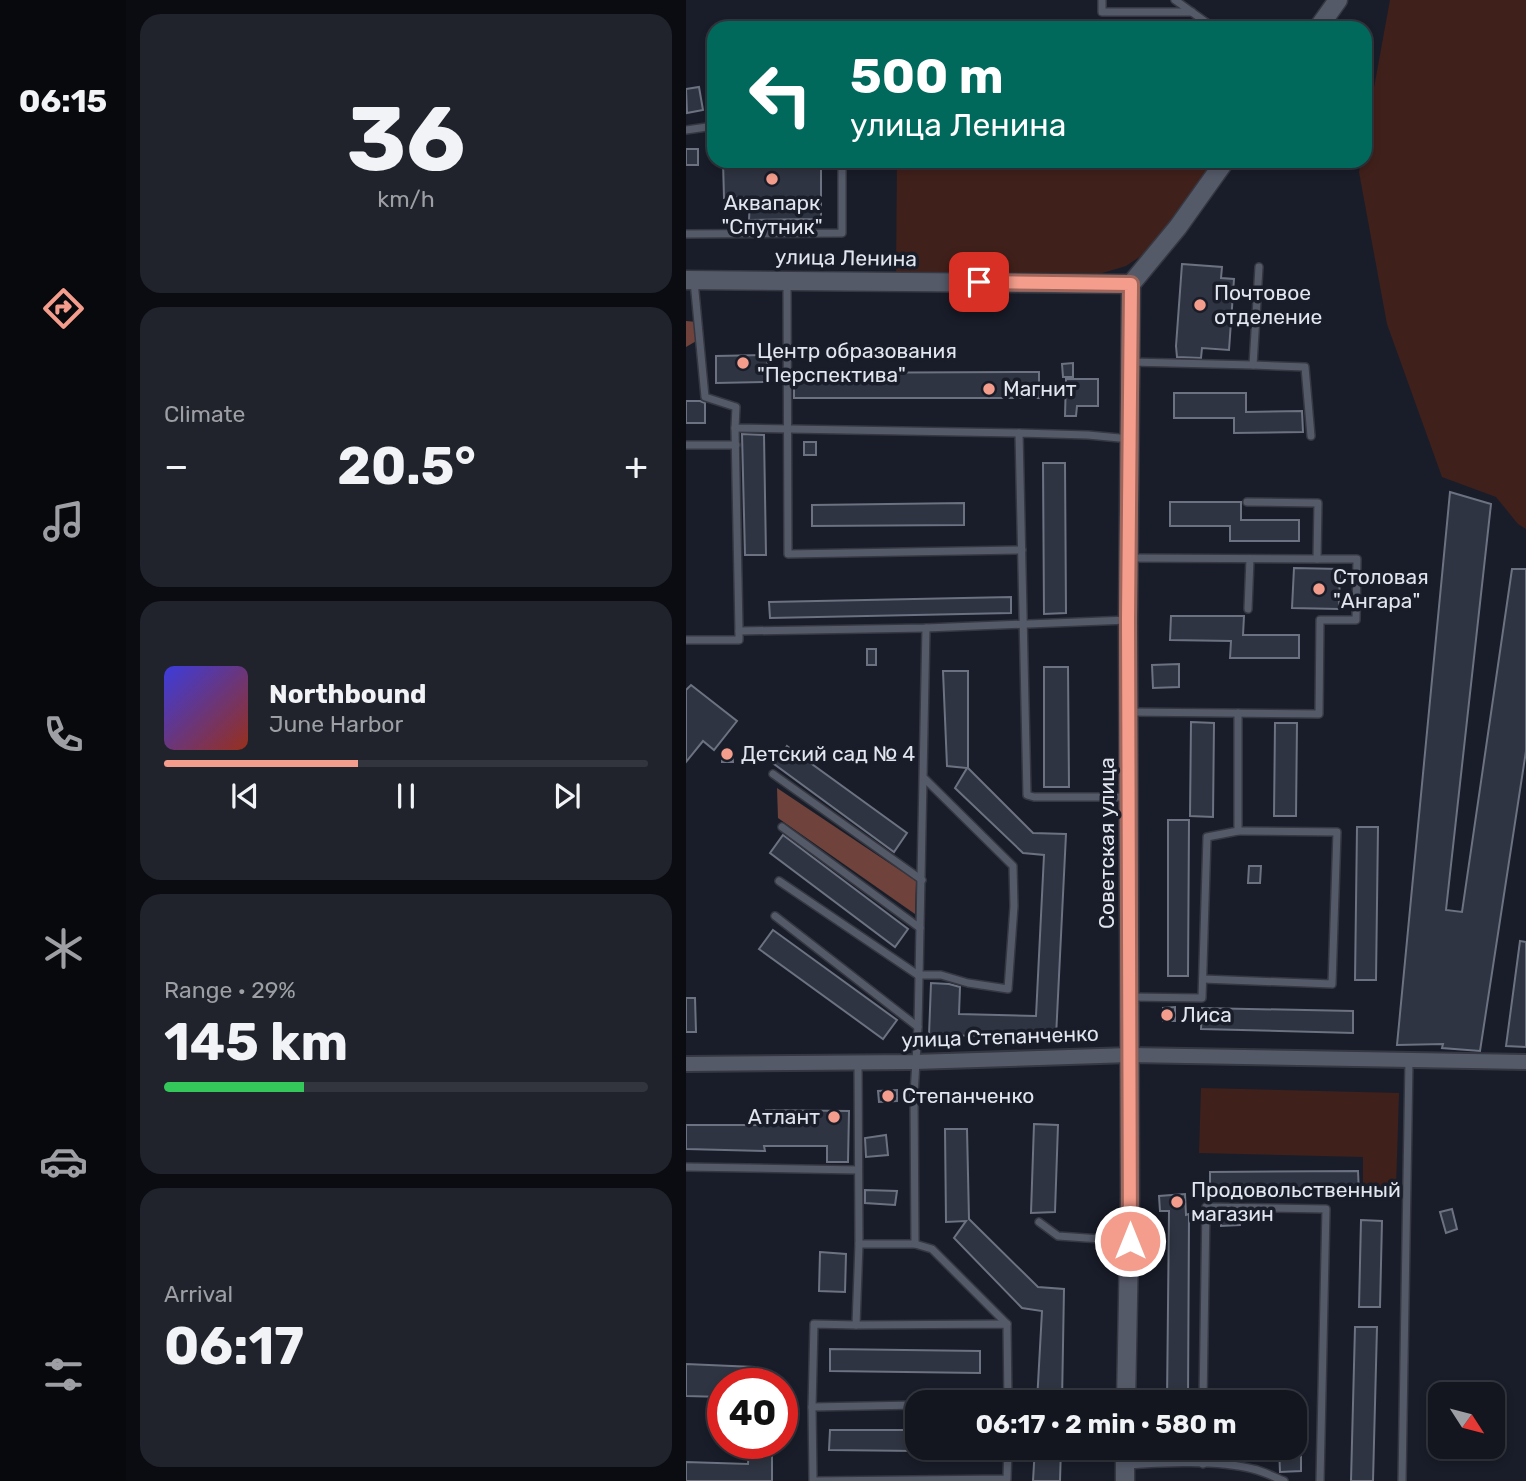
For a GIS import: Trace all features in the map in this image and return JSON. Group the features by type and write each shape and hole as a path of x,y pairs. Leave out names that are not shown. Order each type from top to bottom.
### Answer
{"street":[{"path":"1323,21 1338,0"},
{"path":"1131,284 1178,227 1219,168"},
{"name":"улица Ленина","path":"690,280 1131,284"},
{"name":"Советская улица","path":"1126,1390 1130,1241 1128,620 1131,284"},
{"name":"улица Степанченко","path":"686,1065 914,1062 1130,1055 1526,1062"}],"lane":[{"path":"1102,0 1102,12 1192,12"},
{"path":"1175,0 1204,21"},
{"path":"686,130 707,127"},
{"path":"686,234 842,233 842,168"},
{"path":"1253,365 1259,267"},
{"path":"686,640 739,640 736,407 705,397 690,280"},
{"path":"787,281 788,554 1022,550"},
{"path":"1130,362 1305,367 1311,436"},
{"path":"735,428 1019,433 1130,439"},
{"path":"1019,433 1027,795 1130,797"},
{"path":"686,445 736,445"},
{"path":"1247,502 1318,503 1317,559"},
{"path":"1129,712 1319,714 1320,620 1356,620 1357,559 1130,558"},
{"path":"1248,609 1250,559"},
{"path":"739,631 926,628 1128,620"},
{"path":"915,1244 914,1062 918,1027 925,779 926,628"},
{"path":"1238,713 1238,831"},
{"path":"773,774 922,880"},
{"path":"779,881 918,975 941,975 968,983 1008,989 1014,906 1013,866 925,779"},
{"path":"782,827 920,928"},
{"path":"1131,997 1202,998 1207,837 1238,831 1337,832 1332,984 1203,979"},
{"path":"775,916 918,1027"},
{"path":"1402,1481 1409,1060"},
{"path":"856,1325 859,1244 858,1062"},
{"path":"686,1167 858,1170"},
{"path":"1203,1390 1206,1207 1326,1209 1320,1481"},
{"path":"1039,1222 1058,1236 1130,1241"},
{"path":"859,1244 915,1244 932,1248 1007,1324 1008,1390"},
{"path":"1007,1324 814,1324 813,1480 1007,1479 1008,1460"},
{"path":"812,1407 905,1405"},
{"path":"1125,1464 1203,1464 1252,1469 1284,1481"}],"shaded area":[{"path":"1390,0 1526,0 1526,529 1518,524 1496,497 1442,477 1387,324 1359,172 1360,168 1372,168 1372,99"},
{"path":"897,168 1208,168 1162,235 1147,252 1126,266 1099,274 1029,279 896,281"},
{"path":"686,321 697,322 698,340 686,347"},
{"path":"777,788 916,881 915,914 778,818"},
{"path":"1201,1088 1399,1093 1396,1188 1363,1188 1363,1157 1199,1153"}],"building":[{"path":"699,87 703,110 687,113 686,89"},
{"path":"686,149 698,149 698,165 686,165"},
{"name":"Аквапарк \"Спутник\"","path":"723,168 821,168 821,219 749,220 750,197 724,198"},
{"path":"1182,264 1222,267 1221,278 1234,279 1229,350 1202,348 1201,358 1177,357"},
{"path":"767,355 768,382 716,383 716,356"},
{"path":"1073,363 1073,377 1063,377 1062,364"},
{"path":"1039,372 1039,398 794,398 794,373"},
{"path":"1066,379 1098,379 1098,406 1077,406 1076,416 1065,416"},
{"path":"1174,393 1246,393 1246,412 1302,411 1303,432 1234,433 1234,418 1174,418"},
{"path":"686,401 705,403 705,423 686,423"},
{"path":"742,434 764,435 766,555 745,555"},
{"path":"804,442 816,442 816,455 804,455"},
{"path":"1043,463 1065,463 1066,613 1044,614"},
{"path":"1450,492 1491,504 1446,910 1462,912 1512,569 1526,569 1526,751 1480,1051 1442,1048 1443,1044 1397,1045"},
{"path":"1170,502 1241,502 1241,520 1299,520 1299,541 1230,541 1230,526 1170,526"},
{"path":"964,503 964,525 812,526 812,505"},
{"path":"1294,568 1340,569 1339,609 1292,608"},
{"path":"1011,597 1011,613 770,618 769,602"},
{"path":"1171,616 1244,616 1243,635 1299,635 1299,658 1230,658 1231,641 1170,640"},
{"path":"867,649 876,649 876,665 867,665"},
{"path":"1179,664 1179,687 1153,688 1152,665"},
{"path":"1044,667 1068,667 1069,787 1044,787"},
{"path":"943,671 968,671 968,768 1033,833 1066,834 1056,1037 929,1035 931,983 960,987 959,1014 1036,1016 1044,855 1023,853 955,788 967,768 947,766"},
{"path":"691,685 737,721 714,750 703,741 686,762 686,690"},
{"path":"1191,722 1214,723 1213,817 1190,816"},
{"path":"1275,723 1297,723 1296,816 1274,816"},
{"path":"787,746 907,833 894,852 774,764"},
{"path":"732,751 733,762 722,762 722,752"},
{"path":"1168,820 1189,820 1188,976 1168,976"},
{"path":"1357,827 1378,827 1376,980 1355,980"},
{"path":"783,835 908,929 895,947 770,853"},
{"path":"1249,866 1261,866 1260,883 1248,883"},
{"path":"773,930 897,1020 883,1039 759,949"},
{"path":"1520,941 1526,942 1526,1047 1506,1046"},
{"path":"686,998 695,998 696,1032 686,1032"},
{"path":"1175,1007 1175,1021 1163,1021 1163,1008"},
{"path":"1202,1008 1353,1011 1353,1033 1201,1029"},
{"name":"Степанченко","path":"897,1090 897,1101 879,1102 878,1091"},
{"path":"766,1110 849,1111 848,1162 827,1162 827,1146 764,1146 765,1151 686,1149 686,1125 766,1125"},
{"path":"1034,1124 1058,1125 1055,1212 1031,1213"},
{"path":"945,1129 967,1129 969,1219 1038,1287 1064,1289 1062,1390 1038,1390 1042,1311 1022,1308 954,1238 966,1221 946,1222"},
{"path":"886,1135 888,1155 866,1157 865,1138"},
{"path":"1358,1171 1359,1194 1210,1194 1210,1172"},
{"path":"865,1190 897,1191 895,1205 865,1203"},
{"path":"1185,1194 1186,1215 1189,1214 1188,1390 1167,1390 1169,1211 1160,1211 1159,1196"},
{"path":"1452,1209 1457,1229 1446,1233 1440,1212"},
{"path":"1221,1215 1240,1215 1240,1225 1221,1226"},
{"path":"1361,1220 1382,1221 1380,1307 1359,1307"},
{"path":"820,1252 846,1254 845,1292 819,1291"},
{"path":"1355,1327 1377,1327 1373,1481 1351,1481"},
{"path":"830,1349 980,1351 980,1373 830,1371"},
{"path":"686,1364 754,1367 707,1368 707,1397 686,1396"},
{"path":"830,1430 905,1430 905,1451 829,1450"},
{"path":"748,1459 772,1459 772,1481 686,1481 686,1462 748,1464"},
{"path":"1034,1460 1061,1460 1060,1481 1033,1481"},
{"path":"1280,1460 1301,1460 1301,1471 1280,1472"}],"place":[{"name":"Аквапарк \"Спутник\"","path":"772,179"},
{"name":"Почтовое отделение","path":"1200,305"},
{"name":"Центр образования \"Перспектива\"","path":"743,363"},
{"name":"Магнит","path":"989,389"},
{"name":"Столовая \"Ангара\"","path":"1319,589"},
{"name":"Детский сад № 4","path":"727,754"},
{"name":"Лиса","path":"1167,1015"},
{"name":"Степанченко","path":"888,1096"},
{"name":"Атлант","path":"834,1117"},
{"name":"Продовольственный магазин","path":"1177,1202"}],"route":[{"path":"979,282 1131,284 1128,620 1130,1241"}]}
